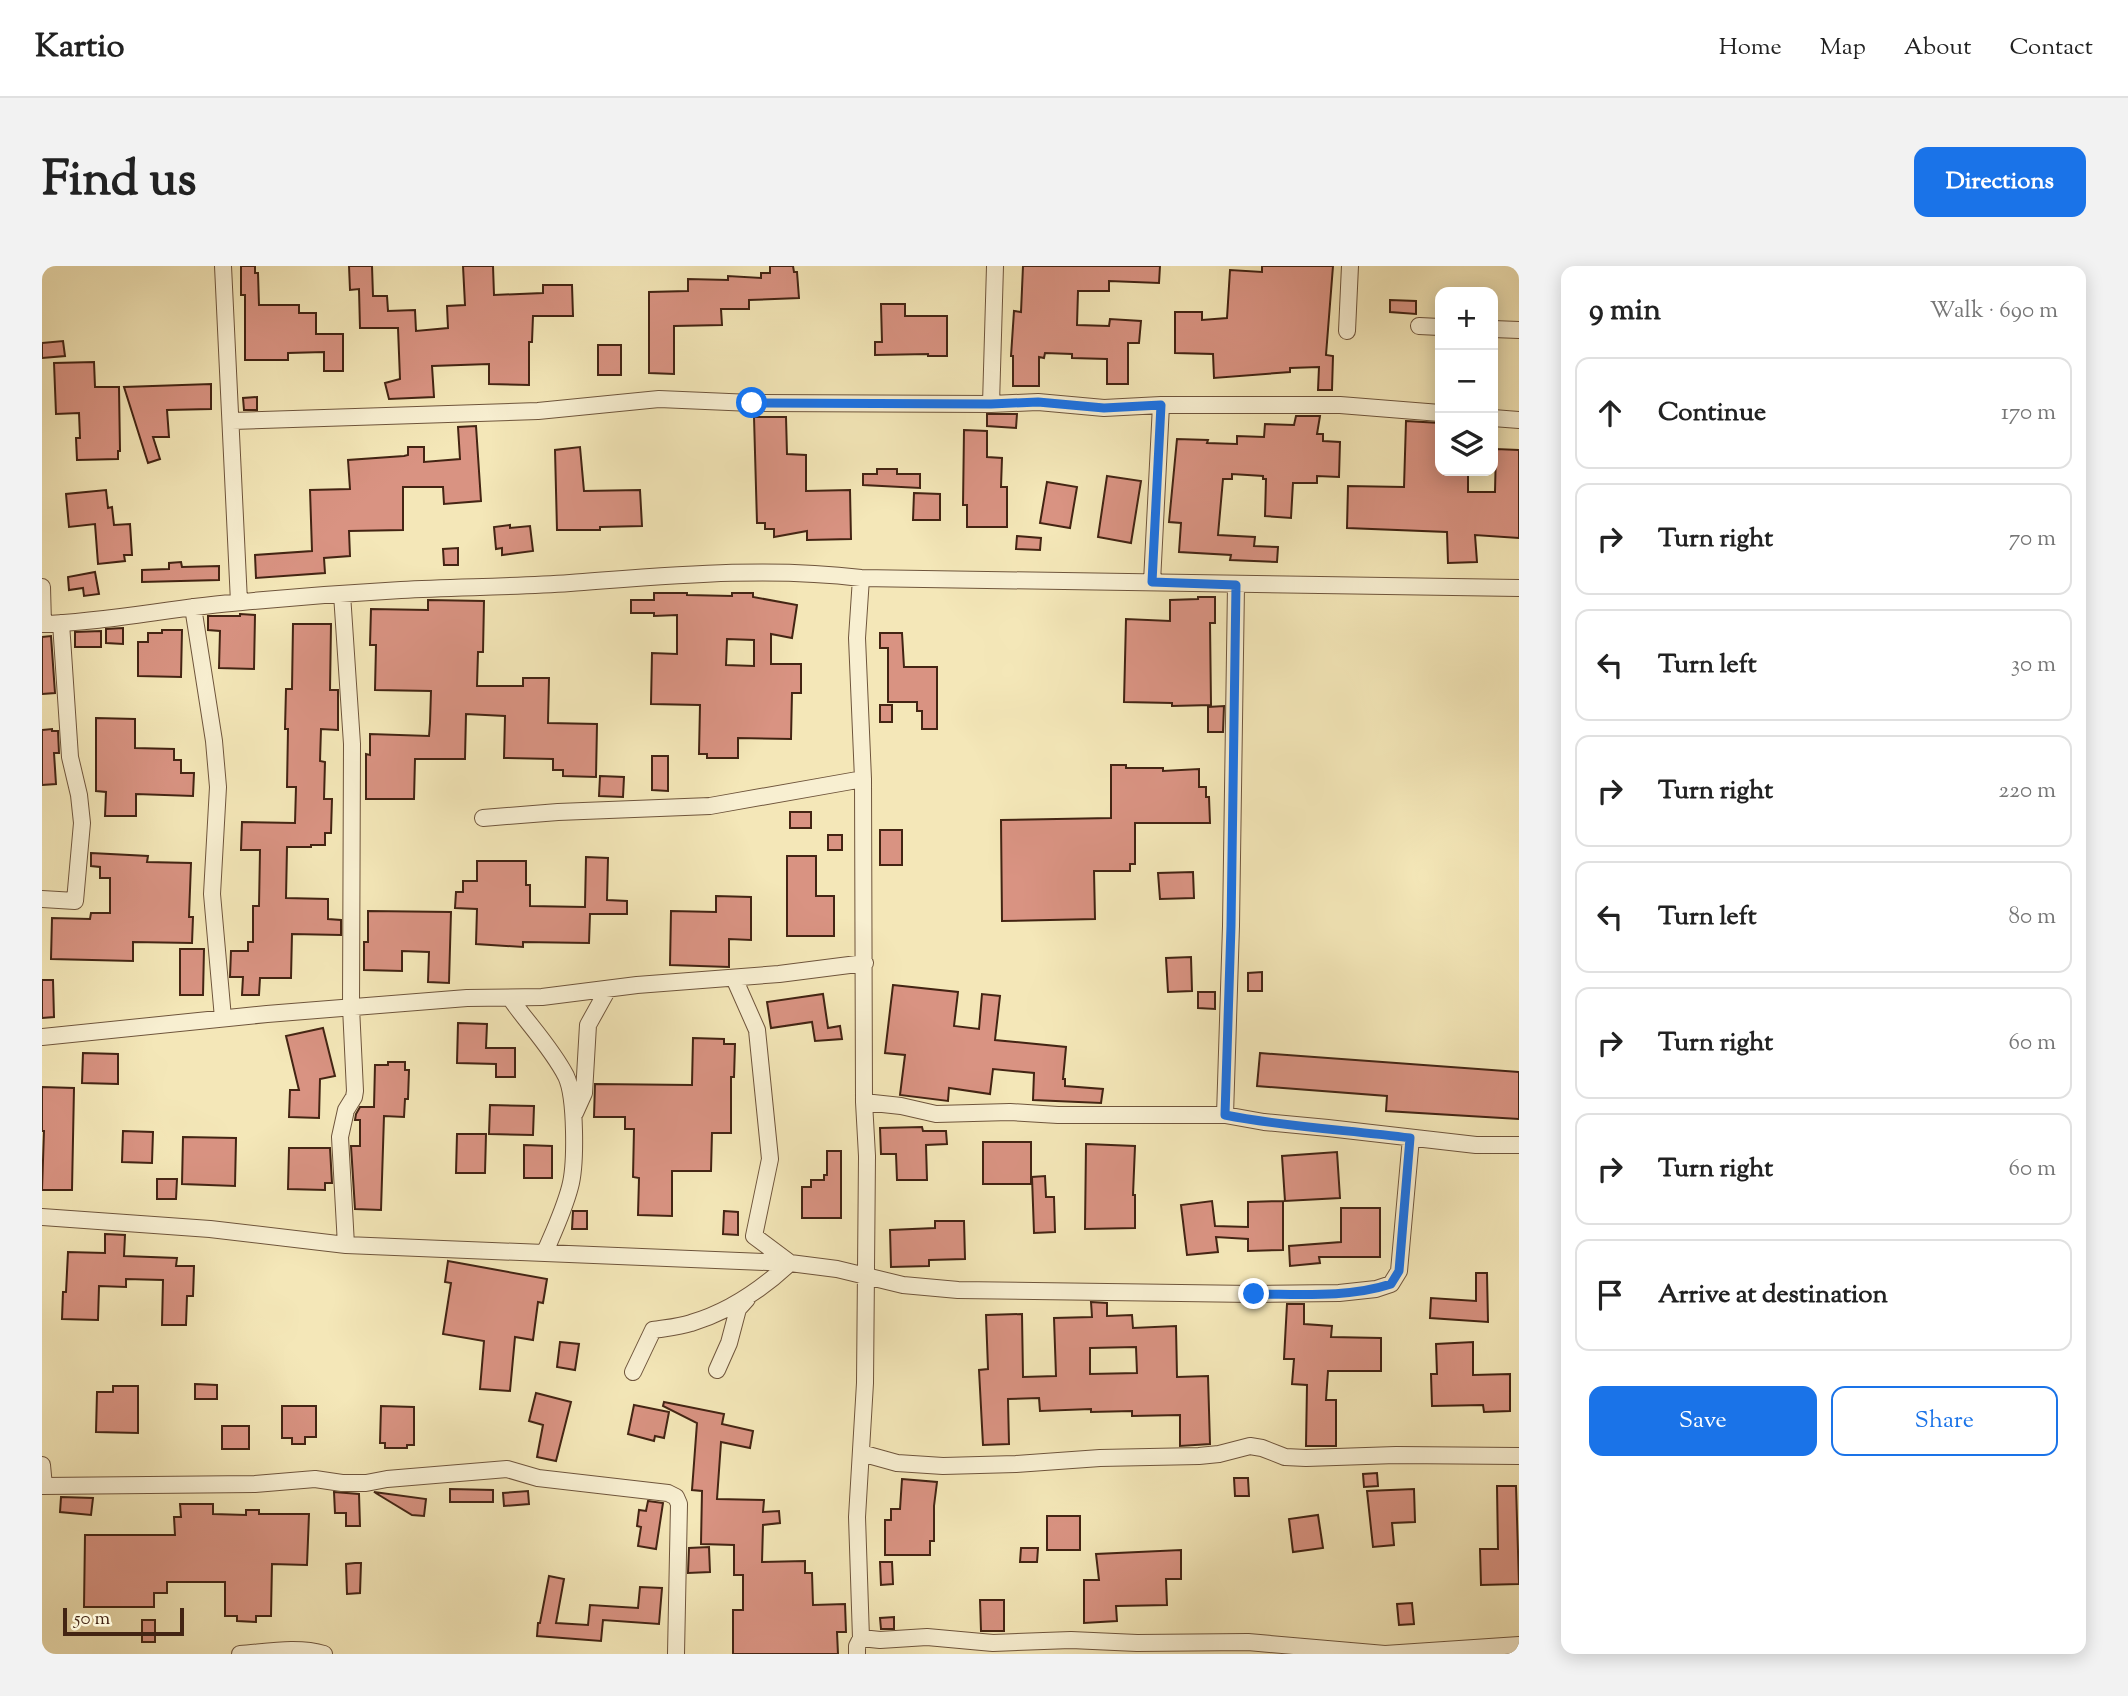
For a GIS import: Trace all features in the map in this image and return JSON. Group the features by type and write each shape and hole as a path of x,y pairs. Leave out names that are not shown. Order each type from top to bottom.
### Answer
{"street":[{"path":"223,266 239,602"},
{"path":"991,404 995,266"},
{"path":"1347,331 1350,266"},
{"path":"1419,326 1435,327"},
{"path":"1498,329 1519,330"},
{"path":"232,421 538,411 659,399 752,403 1038,402 1104,408 1161,405 1340,405 1435,413"},
{"path":"1152,582 1161,405"},
{"path":"1498,418 1519,420"},
{"path":"42,587 43,624 239,602 342,594 722,574 824,573 862,578 1519,588"},
{"path":"862,578 858,638 863,779 864,1102 867,1156 865,1383 858,1517 859,1646 880,1640 927,1637 993,1643 1071,1640 1136,1643 1248,1642 1385,1654 1519,1645"},
{"path":"1225,1115 1236,585"},
{"path":"342,594 352,744 351,1007 355,1091 346,1110 341,1137 346,1245"},
{"path":"193,607 214,741 218,787 212,894 223,1018"},
{"path":"42,899 75,901 82,823 70,757 61,623"},
{"path":"483,818 710,806 863,779"},
{"path":"42,1037 351,1007 467,998 542,997 865,964"},
{"path":"734,978 757,1030 770,1159 754,1236 790,1263"},
{"path":"573,1116 584,1093 588,1025 608,989"},
{"path":"510,998 547,1045 567,1078 572,1093 571,1186 545,1252"},
{"path":"864,1102 901,1106 936,1114 1010,1112 1058,1115 1225,1115 1264,1122 1476,1145 1519,1145"},
{"path":"42,1217 210,1229 346,1245 790,1263 865,1275 903,1285 958,1290 1339,1293 1376,1289 1391,1284 1399,1271 1410,1138"},
{"path":"633,1372 653,1330 691,1323 728,1308 764,1287 790,1263"},
{"path":"718,1370 738,1309 752,1294"},
{"path":"861,1453 915,1465 943,1466 1199,1456 1250,1446 1285,1457 1306,1458 1396,1455 1519,1456"},
{"path":"42,1465 43,1486 255,1484 315,1479 366,1483 507,1469 538,1478 668,1493 676,1497 679,1504 676,1654"},
{"path":"240,1654 295,1650 324,1654"}],"building":[{"path":"241,266 255,266 255,273 258,273 259,305 299,305 299,313 316,313 316,334 343,334 343,371 324,371 324,352 288,353 288,360 245,360 245,295 241,295"},
{"path":"349,266 372,266 373,296 387,296 388,311 415,310 416,331 448,328 447,306 465,305 463,266 493,266 494,295 543,293 543,285 572,285 573,316 533,316 532,342 529,342 529,385 489,384 489,364 432,366 434,397 389,399 385,383 400,379 398,328 360,328 359,289 350,290"},
{"path":"770,266 793,266 794,272 797,272 799,298 749,300 749,309 721,309 722,325 674,326 674,374 649,373 649,292 688,291 688,279 728,280 728,276 761,278 761,273 770,273"},
{"path":"1023,266 1160,266 1159,283 1109,281 1109,291 1078,291 1077,325 1109,326 1110,319 1141,321 1139,343 1128,343 1128,384 1107,384 1107,359 1072,358 1072,354 1045,353 1044,358 1039,357 1039,386 1013,386 1011,356 1014,311 1021,312"},
{"path":"1262,266 1333,266 1326,355 1333,356 1332,390 1318,390 1319,367 1214,378 1213,354 1175,353 1175,312 1202,312 1202,320 1227,318 1230,270 1262,272"},
{"path":"1390,300 1416,301 1416,314 1390,312"},
{"path":"881,304 905,304 905,316 947,316 947,356 875,355 875,342 882,342"},
{"path":"63,341 65,356 42,358 42,343"},
{"path":"598,345 621,345 621,375 598,375"},
{"path":"94,362 95,387 119,387 118,459 77,460 79,413 56,414 54,363"},
{"path":"211,384 211,409 167,410 169,437 153,437 160,459 148,463 124,387"},
{"path":"257,397 257,410 244,410 243,398"},
{"path":"987,414 1017,414 1016,428 987,426"},
{"path":"1296,416 1320,416 1317,434 1323,434 1323,441 1340,442 1339,477 1317,476 1317,483 1293,483 1291,518 1265,516 1266,479 1263,479 1263,476 1232,474 1232,479 1223,479 1218,535 1255,537 1254,546 1278,547 1277,562 1230,560 1231,555 1179,552 1181,523 1169,522 1177,439 1237,444 1237,436 1264,437 1265,424 1294,425"},
{"path":"754,417 786,417 787,454 806,455 806,491 850,490 851,539 807,540 807,531 774,537 774,529 765,529 765,523 757,523"},
{"path":"1406,421 1435,423 1435,476 1468,476 1468,492 1495,492 1498,449 1519,450 1519,538 1475,535 1477,562 1448,563 1447,532 1347,528 1348,486 1404,487"},
{"path":"476,426 481,501 444,504 443,487 403,487 403,530 349,531 350,556 324,558 325,573 256,578 255,555 312,551 310,490 350,489 348,460 404,456 408,455 408,447 424,447 424,462 460,459 458,427"},
{"path":"964,430 987,431 987,457 1002,458 1001,487 1007,487 1007,527 967,527 967,505 963,505"},
{"path":"580,447 584,491 640,490 642,526 557,530 555,450"},
{"path":"877,469 897,469 897,474 920,474 920,488 863,485 863,474 877,474"},
{"path":"1107,476 1141,481 1131,543 1098,537"},
{"path":"1047,482 1077,487 1070,528 1040,523"},
{"path":"106,490 114,525 130,524 132,555 124,555 125,561 98,564 95,524 69,527 66,494"},
{"path":"914,493 940,494 940,520 913,520"},
{"path":"510,525 510,528 530,526 533,551 502,555 502,548 496,549 494,527"},
{"path":"1017,536 1041,538 1040,550 1016,549"},
{"path":"458,548 458,565 444,565 443,549"},
{"path":"181,562 182,567 219,566 219,580 142,582 142,570 169,569 169,563"},
{"path":"95,572 99,594 84,596 83,588 69,590 68,577"},
{"path":"654,593 732,596 732,593 753,593 753,597 797,605 792,638 771,634 771,664 801,664 801,693 792,693 791,739 738,738 738,758 707,758 707,754 699,754 700,705 651,704 652,653 677,654 677,615 631,613 631,600 654,600","holes":["727,639 754,640 754,666 726,665"]},
{"path":"1215,597 1215,623 1210,623 1211,705 1172,706 1172,703 1124,702 1126,619 1170,621 1170,600"},
{"path":"428,600 484,601 483,652 478,652 477,686 523,686 523,678 549,678 548,723 597,724 596,777 563,776 563,770 553,770 553,759 504,758 505,716 466,714 465,759 415,759 414,799 366,799 366,754 370,755 370,734 429,736 431,691 375,690 376,645 370,645 371,609 428,610"},
{"path":"255,615 254,669 219,668 220,631 208,630 208,616"},
{"path":"293,624 331,624 330,690 338,690 338,730 321,729 320,761 325,762 324,799 332,799 331,833 325,833 325,845 287,847 286,898 328,899 328,919 341,920 341,935 292,934 291,978 260,978 259,995 242,995 243,977 230,977 231,951 248,951 248,942 253,942 253,906 259,906 260,850 241,850 242,822 295,823 296,787 287,787 288,729 285,729 286,689 292,689"},
{"path":"123,628 123,644 106,643 106,629"},
{"path":"162,630 182,630 181,677 138,676 138,642 148,642 148,633 162,633"},
{"path":"101,631 101,647 75,647 75,632"},
{"path":"880,633 902,633 904,667 937,667 937,729 922,729 922,711 917,711 917,702 888,702 888,648 880,648"},
{"path":"51,636 55,693 42,694 42,637"},
{"path":"880,705 892,705 892,722 880,722"},
{"path":"1224,706 1223,732 1208,732 1208,707"},
{"path":"96,718 135,719 135,748 174,749 174,760 181,760 181,773 194,773 193,796 136,794 136,816 105,816 106,792 96,791"},
{"path":"42,730 58,731 59,753 54,753 56,784 42,785"},
{"path":"652,756 668,756 668,791 652,790"},
{"path":"1111,765 1126,765 1126,768 1163,768 1163,771 1199,769 1199,787 1206,787 1206,797 1209,797 1210,823 1135,823 1135,864 1130,864 1130,871 1094,871 1095,919 1002,921 1001,820 1111,818"},
{"path":"600,776 624,777 623,797 599,796"},
{"path":"790,812 811,812 811,828 790,828"},
{"path":"880,830 902,830 902,865 880,865"},
{"path":"828,835 842,835 842,850 828,850"},
{"path":"91,853 148,856 147,862 191,863 189,917 193,917 192,943 133,942 133,961 51,959 52,918 90,919 91,913 110,913 110,878 100,878 100,867 91,866"},
{"path":"787,856 816,856 816,896 834,896 834,936 787,936"},
{"path":"586,857 608,858 607,900 627,901 627,914 590,914 589,943 523,942 523,947 476,944 477,909 455,908 456,892 463,892 463,881 477,881 477,861 526,861 526,885 530,885 530,906 585,907"},
{"path":"1193,872 1194,898 1160,899 1158,873"},
{"path":"716,896 751,897 751,940 729,939 729,967 670,965 671,911 716,912"},
{"path":"368,911 451,912 449,983 428,982 429,952 402,951 402,971 364,970"},
{"path":"180,949 204,949 203,995 180,995"},
{"path":"1191,957 1192,991 1168,992 1166,958"},
{"path":"1262,972 1262,991 1248,991 1248,973"},
{"path":"42,980 53,980 54,1017 42,1018"},
{"path":"893,985 958,992 954,1026 979,1029 982,994 1000,996 995,1040 1066,1047 1063,1079 1065,1086 1103,1089 1101,1103 1033,1100 1034,1073 993,1069 990,1094 949,1088 948,1101 900,1095 905,1055 885,1053"},
{"path":"1198,992 1215,992 1215,1009 1198,1008"},
{"path":"823,994 828,1028 840,1026 842,1039 815,1041 812,1022 771,1028 767,1002"},
{"path":"458,1023 487,1024 486,1048 515,1048 515,1077 496,1077 496,1064 457,1063"},
{"path":"323,1028 335,1076 320,1079 319,1118 289,1117 290,1090 299,1090 286,1036"},
{"path":"693,1038 724,1039 724,1044 735,1044 734,1077 731,1077 731,1133 712,1133 711,1171 672,1171 672,1216 638,1215 639,1178 633,1177 634,1129 625,1129 625,1117 594,1117 595,1084 692,1085"},
{"path":"83,1053 118,1054 118,1084 82,1083"},
{"path":"1260,1053 1519,1072 1519,1119 1386,1111 1387,1096 1257,1086"},
{"path":"388,1062 405,1062 405,1070 409,1070 404,1117 384,1116 381,1210 355,1209 351,1146 360,1146 360,1120 355,1120 356,1114 360,1107 374,1107 375,1065 388,1065"},
{"path":"42,1087 74,1088 72,1190 42,1190"},
{"path":"490,1105 534,1106 533,1135 489,1134"},
{"path":"922,1127 923,1131 946,1131 947,1144 926,1145 927,1180 897,1180 896,1154 881,1154 880,1128"},
{"path":"123,1131 153,1132 152,1163 122,1162"},
{"path":"457,1134 486,1134 485,1173 456,1173"},
{"path":"183,1137 236,1138 235,1186 182,1184"},
{"path":"983,1142 1031,1142 1031,1184 983,1184"},
{"path":"1086,1144 1135,1146 1135,1228 1085,1229"},
{"path":"524,1145 552,1146 552,1178 524,1178"},
{"path":"289,1148 330,1148 332,1183 325,1183 325,1190 288,1189"},
{"path":"827,1151 841,1151 841,1218 802,1218 802,1187 811,1187 811,1180 824,1180 824,1175 827,1175"},
{"path":"1337,1152 1340,1198 1285,1201 1282,1156"},
{"path":"1045,1176 1046,1197 1054,1197 1055,1232 1034,1233 1032,1177"},
{"path":"157,1179 177,1179 176,1199 157,1199"},
{"path":"1212,1201 1215,1226 1248,1227 1248,1202 1283,1201 1283,1250 1248,1251 1248,1239 1216,1237 1218,1252 1187,1255 1181,1205"},
{"path":"1341,1208 1380,1208 1380,1257 1319,1257 1320,1263 1290,1266 1289,1246 1341,1242"},
{"path":"573,1211 587,1211 587,1229 572,1229"},
{"path":"724,1211 738,1212 738,1235 723,1234"},
{"path":"935,1221 964,1221 965,1259 929,1260 929,1266 891,1267 890,1230 935,1228"},
{"path":"105,1234 125,1235 124,1256 177,1258 176,1266 194,1266 193,1296 187,1296 186,1325 162,1325 163,1280 126,1279 126,1287 99,1286 98,1320 62,1319 68,1252 105,1253"},
{"path":"448,1261 547,1279 543,1303 538,1302 533,1340 515,1337 510,1391 480,1389 484,1341 443,1334 451,1283 445,1282"},
{"path":"1476,1273 1487,1273 1488,1322 1430,1318 1431,1298 1476,1301"},
{"path":"1091,1302 1107,1303 1107,1316 1132,1315 1133,1328 1176,1326 1177,1377 1208,1376 1210,1444 1180,1446 1180,1415 1132,1416 1132,1411 1091,1412 1091,1409 1040,1411 1039,1398 1008,1399 1009,1444 983,1445 979,1370 988,1369 986,1315 1022,1314 1023,1377 1056,1376 1054,1318 1092,1317","holes":["1136,1347 1137,1373 1090,1374 1090,1348"]},
{"path":"1287,1304 1304,1304 1304,1324 1332,1326 1331,1337 1381,1338 1381,1371 1328,1371 1326,1400 1336,1400 1336,1446 1306,1446 1307,1385 1292,1384 1294,1359 1284,1359"},
{"path":"560,1342 579,1344 575,1370 557,1367"},
{"path":"1473,1342 1473,1375 1510,1374 1510,1411 1484,1412 1483,1405 1432,1406 1431,1374 1437,1374 1436,1344"},
{"path":"195,1384 217,1385 217,1399 195,1399"},
{"path":"113,1386 138,1386 138,1433 96,1432 97,1392 113,1392"},
{"path":"536,1393 571,1402 556,1461 537,1457 543,1425 529,1421"},
{"path":"664,1402 724,1414 722,1424 753,1431 750,1448 721,1442 717,1499 764,1500 763,1512 779,1511 780,1523 763,1525 762,1562 805,1561 805,1573 812,1573 813,1605 845,1604 846,1632 837,1632 838,1654 733,1654 733,1610 743,1610 743,1575 734,1575 734,1545 701,1544 702,1491 692,1490 697,1423 663,1406"},
{"path":"634,1405 669,1412 664,1438 655,1436 654,1441 628,1434"},
{"path":"282,1406 316,1406 316,1437 305,1437 305,1444 292,1444 292,1438 282,1438"},
{"path":"381,1406 414,1407 414,1445 407,1445 407,1448 385,1448 385,1443 380,1443"},
{"path":"222,1426 249,1426 249,1449 222,1449"},
{"path":"1377,1473 1378,1486 1364,1487 1363,1474"},
{"path":"1234,1478 1248,1478 1249,1496 1235,1496"},
{"path":"902,1479 937,1482 934,1541 930,1541 930,1555 885,1555 885,1520 891,1520 891,1509 900,1509"},
{"path":"1497,1486 1516,1486 1519,1584 1481,1585 1480,1549 1498,1549"},
{"path":"450,1489 493,1490 493,1502 450,1502"},
{"path":"1414,1489 1415,1522 1392,1523 1394,1545 1373,1547 1367,1491"},
{"path":"528,1491 529,1504 504,1506 503,1493"},
{"path":"334,1492 359,1494 360,1526 346,1526 346,1513 335,1513"},
{"path":"374,1492 426,1499 424,1516 412,1515"},
{"path":"61,1497 93,1498 91,1515 60,1512"},
{"path":"648,1501 663,1503 656,1549 638,1546 641,1527 637,1526 639,1510 646,1511"},
{"path":"180,1504 213,1504 213,1514 246,1515 246,1510 259,1510 259,1514 309,1514 307,1565 272,1564 271,1616 256,1616 256,1622 237,1621 237,1616 225,1616 225,1582 167,1582 167,1593 154,1593 154,1607 84,1607 85,1535 175,1535 174,1517 181,1517"},
{"path":"1318,1515 1323,1548 1293,1552 1289,1519"},
{"path":"1047,1516 1080,1516 1080,1550 1047,1550"},
{"path":"709,1547 710,1572 688,1573 689,1548"},
{"path":"1021,1548 1038,1548 1037,1562 1020,1562"},
{"path":"1181,1550 1181,1579 1166,1579 1167,1605 1116,1606 1117,1621 1084,1623 1084,1580 1099,1580 1096,1554"},
{"path":"880,1562 892,1562 893,1584 881,1585"},
{"path":"361,1563 360,1593 347,1594 346,1564"},
{"path":"549,1576 564,1579 556,1623 588,1625 590,1605 638,1608 640,1587 662,1588 659,1624 603,1620 601,1641 537,1636"},
{"path":"980,1600 1004,1600 1004,1631 981,1631"},
{"path":"1412,1603 1414,1624 1399,1625 1397,1604"},
{"path":"894,1617 894,1629 881,1629 880,1618"},
{"path":"142,1620 155,1620 155,1642 142,1642"}],"route":[{"path":"752,403 1038,402 1104,408 1161,405 1152,582 1236,585 1225,1115 1264,1122 1410,1138 1399,1271 1391,1284 1376,1289 1339,1293 1254,1294"}]}
